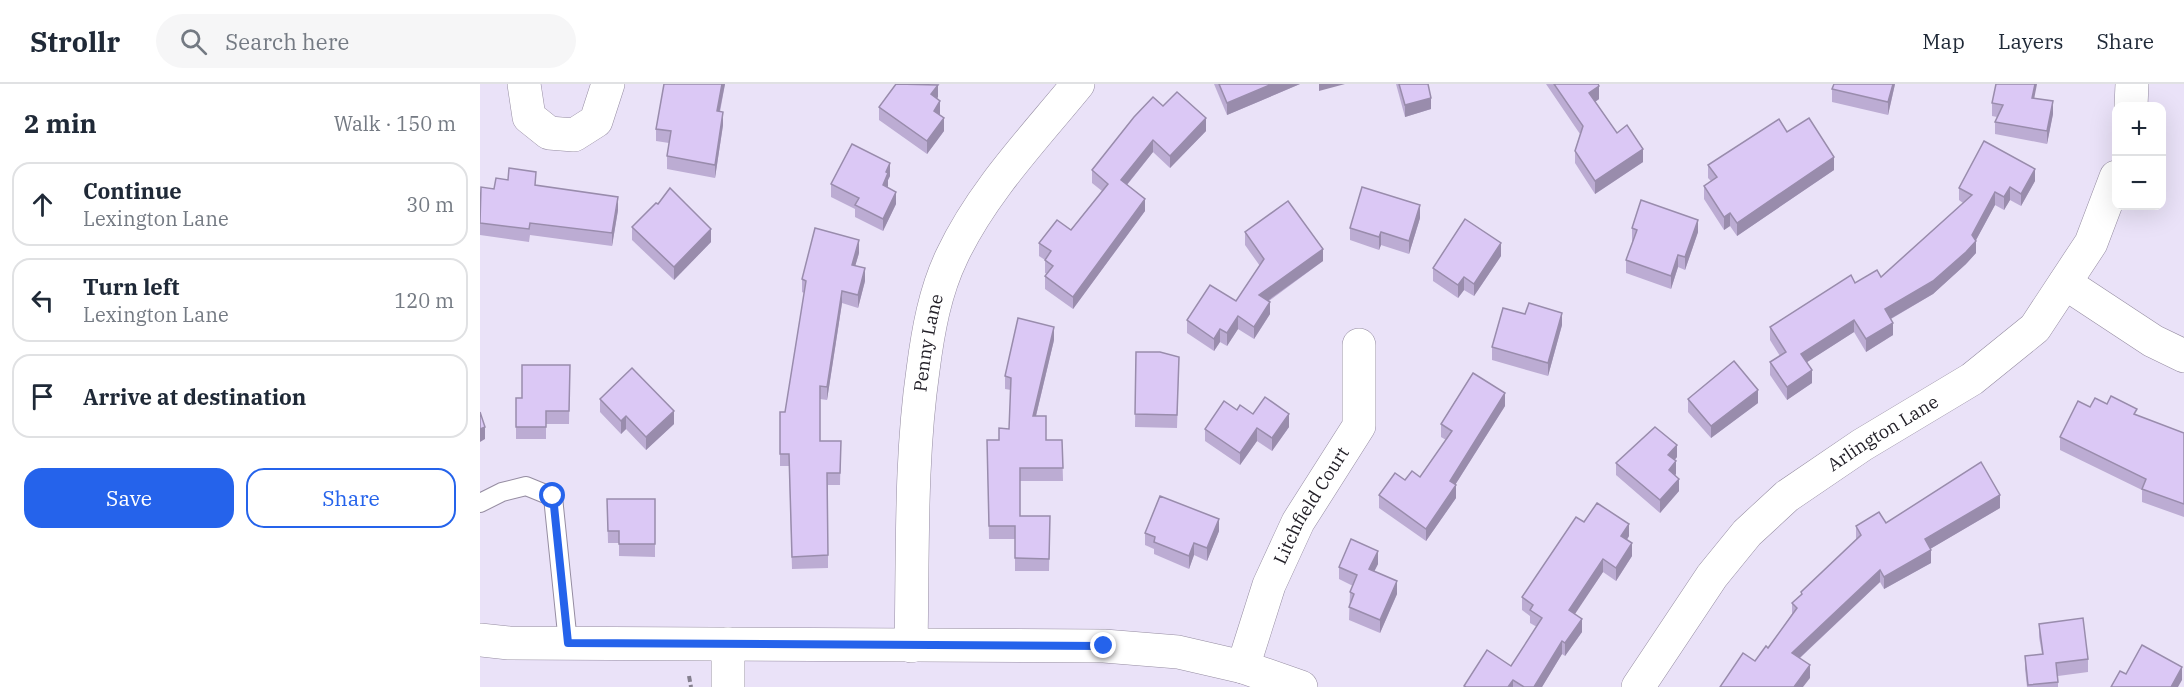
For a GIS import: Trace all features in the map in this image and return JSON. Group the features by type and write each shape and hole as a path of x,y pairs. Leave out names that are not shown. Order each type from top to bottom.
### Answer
{"street":[{"path":"524,84 529,117 549,133 574,135 596,121 608,84"},
{"name":"Penny Lane","path":"911,646 914,431 930,318 952,256 981,207 1078,84"},
{"path":"2131,102 2132,84"},
{"name":"Arlington Lane","path":"1638,687 1712,576 1747,533 1796,489 1862,445 1972,379 2035,328 2091,243 2112,188"},
{"path":"2065,283 2153,341 2184,356"},
{"name":"Litchfield Court","path":"1243,667 1269,585 1298,522 1359,426 1359,345"},
{"path":"480,640 568,643 1104,646 1178,652 1243,667 1301,687"},
{"path":"728,644 728,687"}],"lane":[{"path":"480,503 502,492 526,486 553,496 568,643"}],"building":[{"path":"664,84 722,84 717,111 723,112 715,165 667,156 671,131 656,129"},
{"path":"896,84 938,85 931,94 940,101 934,111 944,118 927,141 879,107"},
{"path":"1219,84 1272,84 1227,103"},
{"path":"1399,84 1428,84 1431,98 1405,105"},
{"path":"1554,84 1598,84 1599,86 1589,93 1617,133 1627,125 1643,149 1595,181 1575,151 1583,126"},
{"path":"1834,84 1893,84 1888,102 1832,89"},
{"path":"1996,84 2035,84 2032,98 2053,101 2047,131 1995,122 2003,105 1992,103"},
{"path":"1177,92 1206,118 1170,156 1153,140 1121,180 1145,199 1073,297 1045,276 1053,266 1045,260 1051,251 1039,243 1057,220 1071,230 1108,184 1092,170 1134,117 1153,97 1163,106"},
{"path":"1809,118 1834,157 1737,223 1730,213 1724,217 1704,186 1717,177 1708,165 1779,119 1787,132"},
{"path":"1984,141 2035,169 2021,194 2010,187 2004,197 1995,192 1972,235 1976,241 1933,281 1885,309 1893,323 1866,339 1854,320 1801,354 1812,370 1787,387 1770,362 1786,352 1770,327 1851,275 1855,283 1877,270 1881,277 1972,195 1959,188"},
{"path":"852,144 890,163 883,185 896,192 883,219 855,205 859,198 831,184"},
{"path":"509,168 536,172 535,185 618,197 612,233 530,223 529,229 480,223 481,187 494,189 496,178 508,180"},
{"path":"1362,187 1420,205 1409,241 1381,232 1379,237 1350,228"},
{"path":"670,188 711,229 674,267 632,227 656,203 658,204"},
{"path":"1641,200 1698,220 1685,257 1678,255 1671,276 1626,260 1637,230 1632,228"},
{"path":"1288,201 1323,249 1259,295 1270,302 1254,327 1238,316 1227,333 1220,329 1214,339 1187,320 1210,285 1236,301 1264,259 1245,232"},
{"path":"1465,219 1501,243 1474,284 1464,277 1458,285 1433,268"},
{"path":"815,228 859,240 852,265 865,268 858,295 842,291 827,387 820,386 820,441 841,441 840,473 827,473 828,555 792,557 789,454 780,454 780,412 785,412 806,281 802,279"},
{"path":"1529,303 1562,313 1548,363 1492,347 1503,308 1525,314"},
{"path":"1018,318 1054,327 1033,416 1046,416 1046,440 1062,440 1063,468 1020,468 1020,516 1050,516 1049,559 1015,558 1015,526 989,526 987,440 999,440 999,428 1009,429 1011,378 1005,376"},
{"path":"1136,352 1160,352 1179,357 1177,415 1135,414"},
{"path":"1734,361 1758,390 1711,426 1688,399"},
{"path":"522,365 570,365 569,411 546,411 546,427 516,427 516,398 522,398"},
{"path":"632,368 674,411 646,437 626,416 621,421 600,399"},
{"path":"1473,373 1505,393 1450,481 1456,485 1426,529 1379,495 1395,473 1405,480 1412,471 1420,477 1452,431 1441,424"},
{"path":"2111,396 2137,409 2134,414 2184,433 2184,504 2142,489 2146,479 2060,437 2078,401 2090,407 2095,398 2107,404"},
{"path":"1265,397 1289,414 1272,438 1257,428 1240,453 1205,429 1224,401 1237,410 1240,405 1253,414"},
{"path":"480,412 485,427 480,429"},
{"path":"1655,427 1677,445 1668,455 1676,461 1669,470 1679,479 1660,500 1616,463"},
{"path":"1981,462 2000,495 1925,539 1931,550 1884,577 1880,570 1792,653 1810,665 1794,687 1720,687 1743,653 1755,661 1766,646 1768,648 1797,608 1792,603 1802,594 1801,592 1861,535 1856,526 1879,512 1886,523"},
{"path":"1160,496 1219,519 1207,548 1194,543 1189,556 1154,542 1155,537 1145,533"},
{"path":"607,499 655,499 655,544 619,544 619,531 608,531"},
{"path":"1597,503 1629,524 1621,536 1632,543 1616,568 1603,559 1569,610 1582,619 1565,643 1562,641 1534,687 1524,687 1513,680 1508,687 1464,686 1487,650 1511,666 1542,618 1530,610 1533,605 1522,597 1576,517 1584,522"},
{"path":"1351,539 1378,551 1369,569 1397,581 1380,620 1349,607 1354,594 1350,592 1357,575 1339,567"},
{"path":"2083,618 2088,659 2056,663 2058,682 2028,685 2025,656 2043,654 2039,624"},
{"path":"2142,645 2182,667 2171,687 2111,687 2120,671 2126,674"}],"route":[{"path":"553,496 568,643 1104,646"}]}
